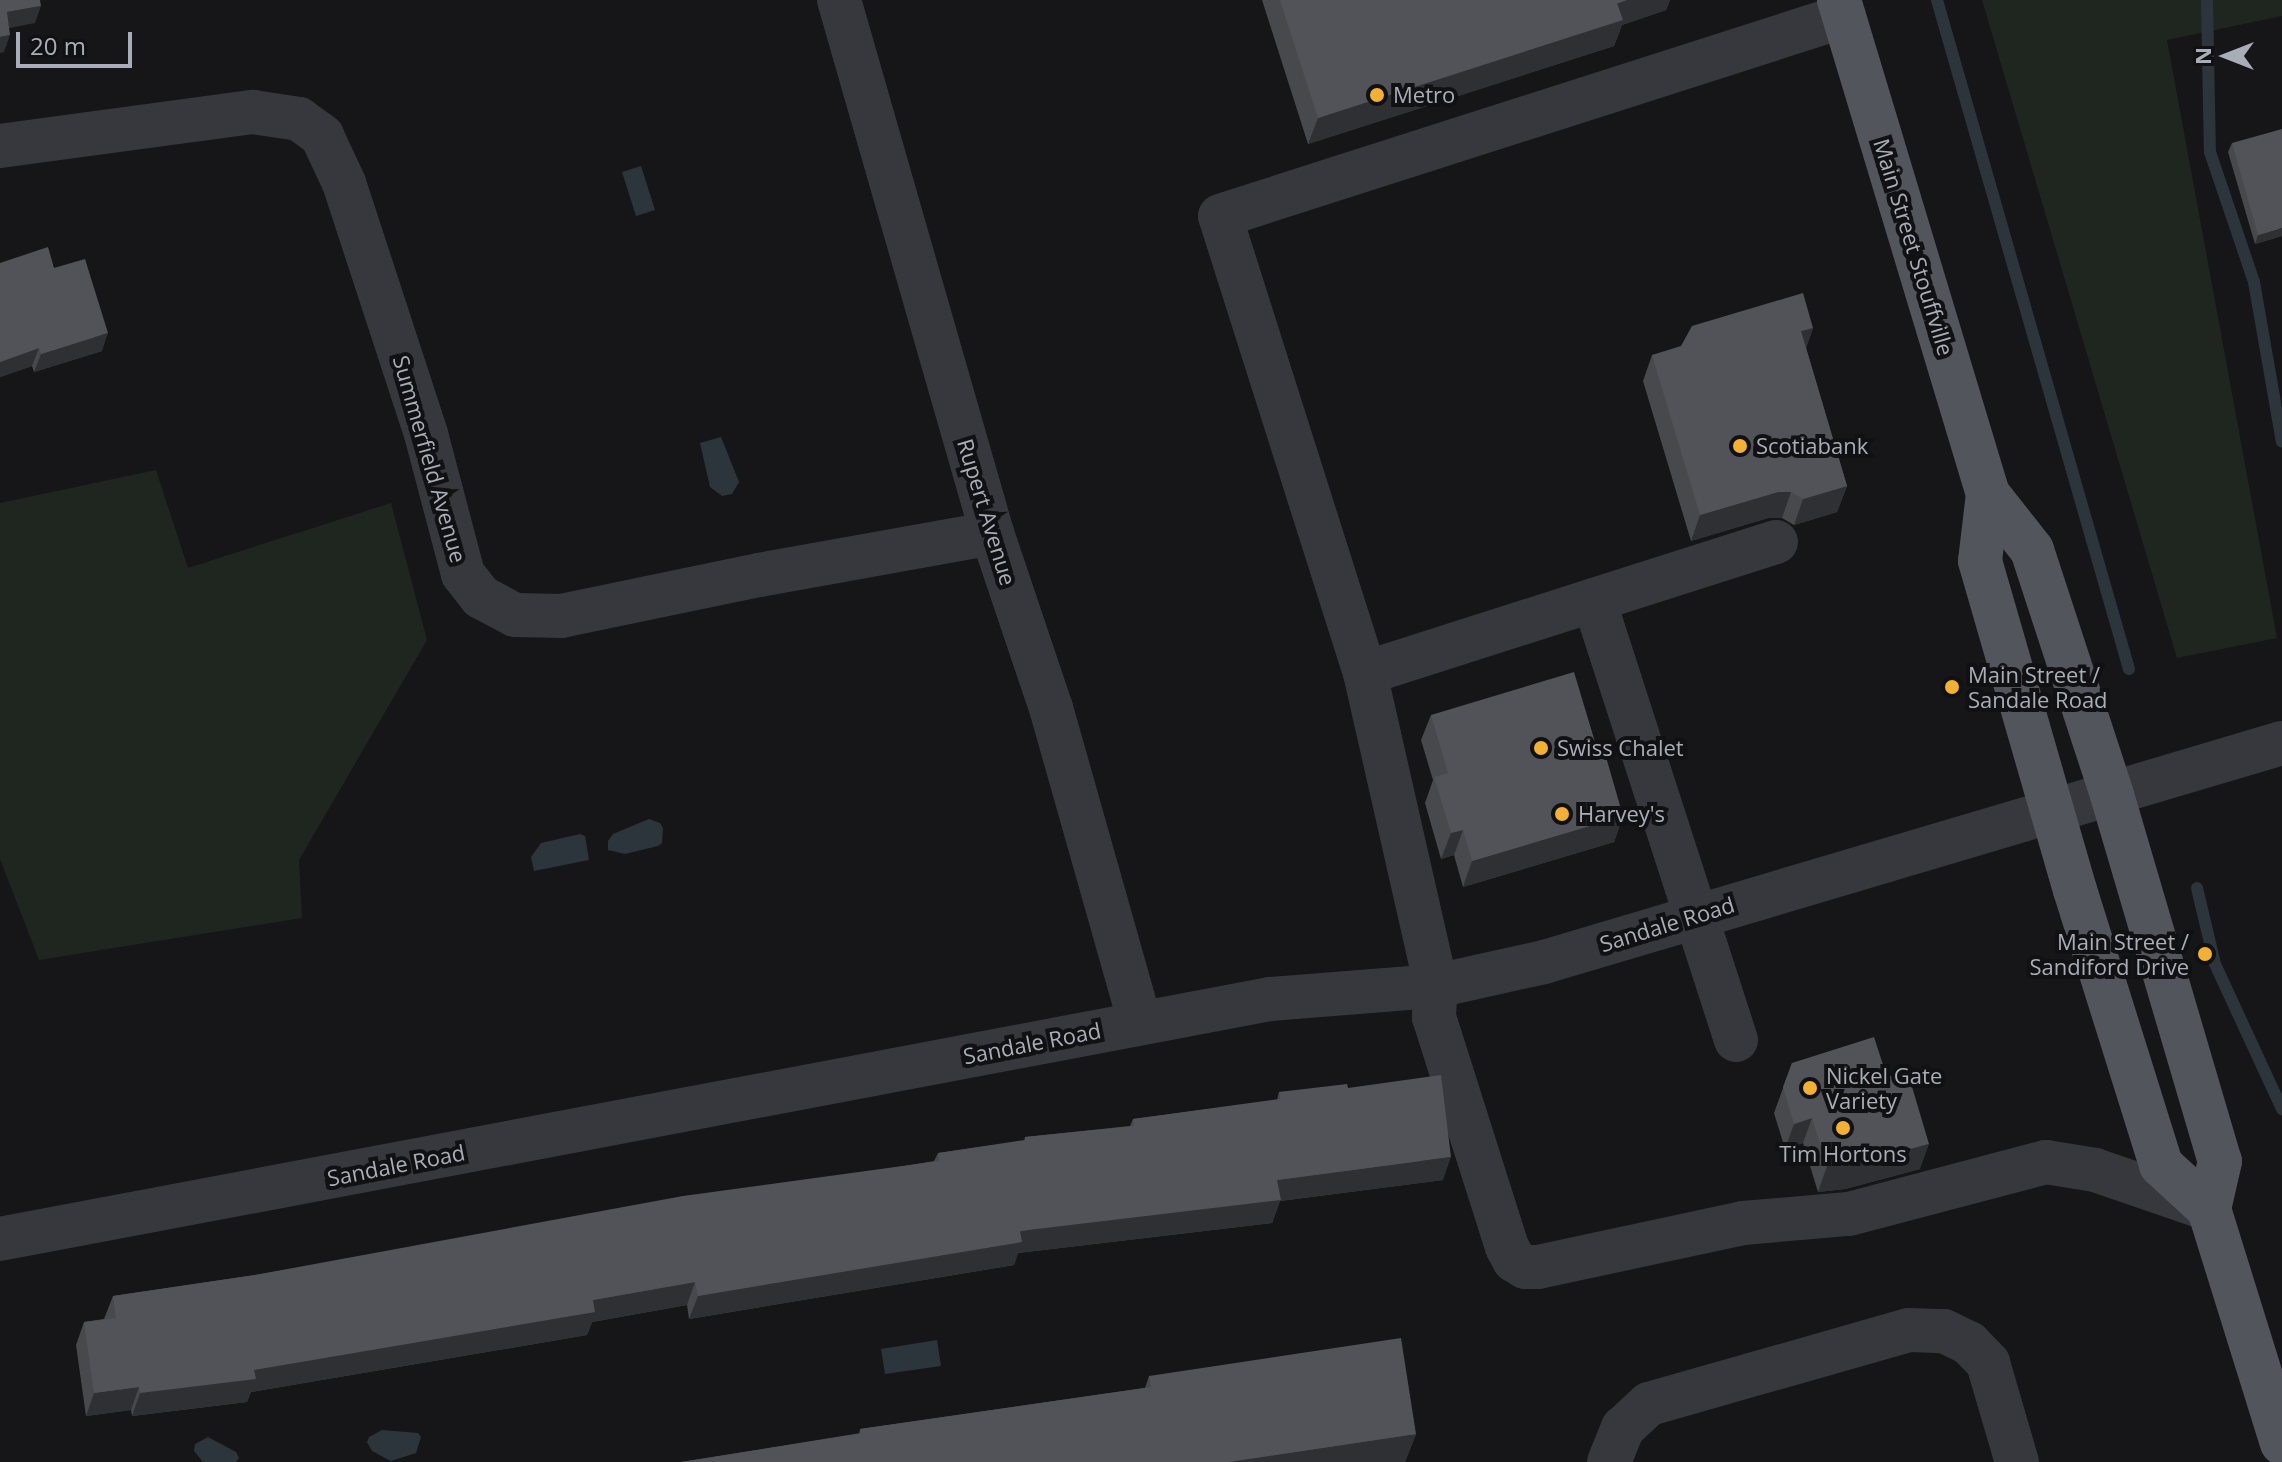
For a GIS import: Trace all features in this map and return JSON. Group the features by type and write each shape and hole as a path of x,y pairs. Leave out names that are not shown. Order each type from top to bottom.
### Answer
{"main road":[{"name":"Main Street Stouffville","path":"1842,8 1988,494 2032,550 2112,795 2220,1161 2209,1209 2161,1165 1980,561 1988,494"},
{"path":"2209,1209 2282,1443"}],"street":[{"name":"Rupert Avenue","path":"839,0 992,533 1051,708 1140,1023"},
{"path":"1842,8 1220,216 1365,673 1436,986 1434,1017 1507,1247 1514,1260 1525,1267 1538,1267 1743,1223 1849,1214 2046,1162 2095,1170 2209,1209"},
{"name":"Summerfield Avenue","path":"0,146 253,112 299,119 322,136 344,183 426,434 463,574 481,597 515,615 561,616 759,575 992,533"},
{"path":"1365,673 1776,542"},
{"path":"1594,600 1736,1040"},
{"name":"Sandale Road","path":"0,1239 1270,999 1436,986 1544,962 2282,743"},
{"path":"1609,1462 1623,1428 1649,1404 1909,1330 1944,1331 1969,1343 1988,1363 2017,1462"}],"shaded area":[{"path":"1982,0 2282,0 2282,16 2167,40 2277,638 2177,658"},
{"path":"641,166 655,210 636,216 622,172"},
{"path":"721,437 739,482 732,494 722,496 710,487 700,443"},
{"path":"156,470 188,568 391,503 427,640 299,860 302,918 39,960 0,859 0,503"},
{"path":"649,819 660,823 663,828 662,843 625,854 608,850 608,841 613,834"},
{"path":"580,834 585,836 589,860 534,871 531,857 541,843"},
{"path":"937,1340 941,1366 885,1374 881,1349"},
{"path":"382,1430 418,1433 421,1437 416,1453 391,1461 372,1451 367,1442 369,1437"},
{"path":"208,1437 236,1452 239,1458 236,1462 203,1462 194,1451 195,1444"}],"building":[{"path":"0,0 40,0 41,6 7,12 10,35 0,37"},
{"name":"Metro","path":"1280,0 1627,0 1617,3 1623,20 1318,118"},
{"path":"2282,129 2282,228 2258,235 2232,143"},
{"path":"48,247 54,268 85,259 108,333 41,354 39,348 0,362 0,263"},
{"name":"Scotiabank","path":"1803,293 1813,328 1801,331 1847,486 1803,499 1791,492 1778,492 1700,515 1652,355 1681,346 1692,326"},
{"path":"1574,672 1598,752 1604,750 1623,816 1472,861 1463,830 1451,833 1434,777 1448,773 1431,715"},
{"name":"Tim Hortons","path":"1874,1037 1887,1077 1907,1070 1929,1144 1854,1164 1827,1166 1812,1118 1794,1124 1783,1087 1792,1063"},
{"path":"1441,1075 1451,1157 1277,1180 1281,1200 1020,1231 1022,1242 698,1296 695,1282 593,1300 595,1312 254,1370 256,1379 140,1393 139,1387 94,1393 84,1322 116,1318 113,1296 255,1275 683,1196 939,1161 938,1153 1025,1140 1025,1137 1134,1126 1133,1119 1280,1099 1279,1092 1347,1084 1348,1088"},
{"path":"1401,1338 1416,1434 1228,1462 681,1462 861,1433 860,1429 1151,1387 1149,1376"}],"waterway":[{"path":"1937,0 2129,669"},
{"path":"2207,0 2210,152 2254,282 2282,442"},
{"path":"2197,888 2215,964 2282,1109"}],"place":[{"name":"Metro","path":"1377,95"},
{"name":"Scotiabank","path":"1740,446"},
{"name":"Main Street / Sandale Road","path":"1952,687"},
{"name":"Swiss Chalet","path":"1541,748"},
{"name":"Harvey's","path":"1562,814"},
{"name":"Main Street / Sandiford Drive","path":"2205,954"},
{"name":"Nickel Gate Variety","path":"1810,1088"},
{"name":"Tim Hortons","path":"1843,1128"}]}
